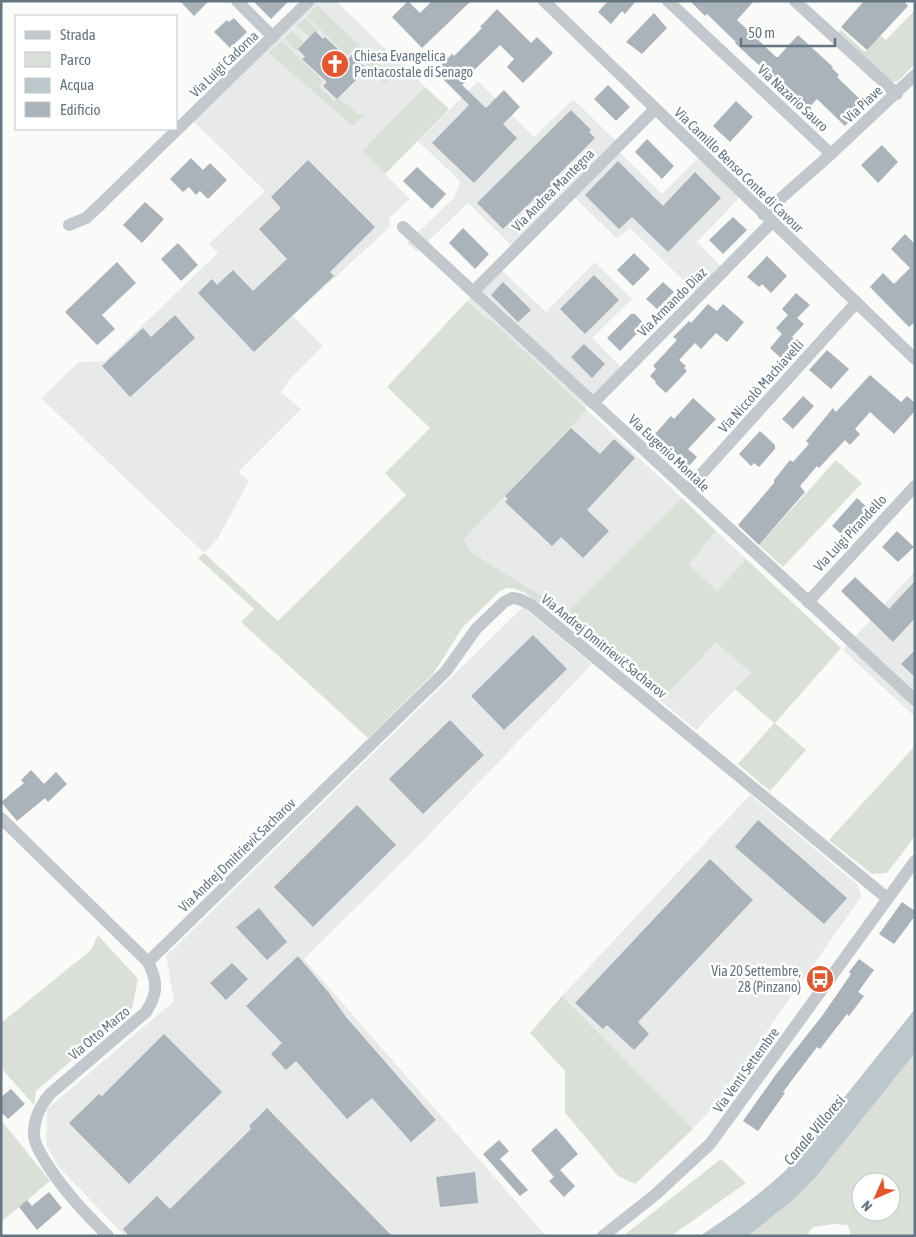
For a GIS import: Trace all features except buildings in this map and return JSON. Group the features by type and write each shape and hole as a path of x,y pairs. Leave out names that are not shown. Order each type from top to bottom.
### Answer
{"street":[{"path":"237,1 273,37"},
{"name":"Via Luigi Cadorna","path":"178,129 309,1"},
{"name":"Via Camillo Benso Conte di Cavour","path":"544,1 915,359"},
{"name":"Via Nazario Sauro","path":"668,1 831,154"},
{"path":"796,1 897,94"},
{"name":"Via Piave","path":"768,218 831,154 897,94 915,75"},
{"name":"Via Andrea Mantegna","path":"473,292 654,109"},
{"name":"Via Luigi Cadorna","path":"69,225 86,218 177,130"},
{"name":"Via Armando Diaz","path":"593,403 768,218"},
{"name":"Via Eugenio Montale","path":"403,227 915,700"},
{"name":"Via Niccolò Machiavelli","path":"687,490 856,303"},
{"name":"Via Luigi Pirandello","path":"808,602 915,486"},
{"name":"Via Andrej Dmitrievič Sacharov","path":"148,962 446,671 476,629 504,602 512,598 530,604 887,898"},
{"name":"Via Otto Marzo","path":"1,818 148,962 154,974 156,987 154,1000 146,1012 50,1094 42,1103 34,1126 34,1138 39,1151 60,1184 80,1208 108,1236"},
{"name":"Via Venti Settembre","path":"603,1236 655,1195 710,1144 915,861"}],"shaded area":[{"path":"312,1 336,1 425,87 362,151 410,199 389,218 390,227 293,316 323,346 289,380 281,392 301,409 238,472 249,481 218,538 204,553 41,398 79,362 105,361 218,253 209,244 265,191 192,120"},
{"path":"478,81 534,137 573,99 619,144 615,148 662,194 702,154 743,194 697,242 723,268 697,294 630,228 617,239 570,193 514,248 468,203 417,252 407,243 454,198 460,181 418,141"},
{"path":"595,262 632,299 592,338 623,369 585,408 497,325 467,301 500,269 546,312"},
{"path":"587,410 682,498 567,612 471,552 464,539"},
{"path":"716,531 746,559 717,591 688,565"},
{"path":"915,571 915,717 843,650"},
{"path":"523,607 592,664 423,841 304,959 546,1236 125,1236 58,1166 46,1145 47,1109 174,1001 166,956"},
{"path":"716,641 751,673 696,730 661,701"},
{"path":"750,795 858,885 861,897 715,1105 693,1129 562,996"}],"green space":[{"path":"317,5 388,73 389,79 384,83 353,50 347,56 307,16"},
{"path":"915,10 915,64 898,81 890,82 838,33 841,30 865,52 880,35 886,40"},
{"path":"305,18 318,31 315,31 309,37 297,26"},
{"path":"292,31 304,43 298,49 298,52 284,39"},
{"path":"282,41 323,81 318,86 334,101 338,98 358,114 364,114 353,126 269,53"},
{"path":"425,87 449,109 385,174 362,151"},
{"path":"467,301 497,325 587,410 464,539 471,552 567,612 682,498 716,531 689,565 717,591 746,559 841,648 775,723 806,750 770,791 738,764 774,723 735,689 751,673 716,642 661,701 562,619 525,593 507,588 500,591 463,627 433,674 368,738 241,622 254,609 198,558 204,553 278,621 406,495 385,473 430,428 387,387"},
{"path":"836,460 862,483 783,567 759,545"},
{"path":"915,746 915,836 887,873 872,874 829,840"},
{"path":"98,935 138,979 132,1008 36,1091 34,1105 1,1068 1,1023 91,950"},
{"path":"562,996 693,1129 635,1184 618,1176 565,1113 565,1071 530,1033"},
{"path":"915,1053 915,1236 851,1236 848,1225 835,1224 813,1227 806,1236 748,1236 793,1200 815,1178"},
{"path":"1,1120 50,1181 1,1222"},
{"path":"721,1159 746,1183 671,1236 623,1236"}],"water":[{"name":"Canale Villoresi","path":"915,1009 915,1053 815,1178 793,1200 748,1236 700,1236 744,1205 786,1170"}],"place":[{"name":"Chiesa Evangelica Pentacostale di Senago","path":"335,64"},
{"name":"Via 20 Settembre, 28 (Pinzano)","path":"820,979"}]}
